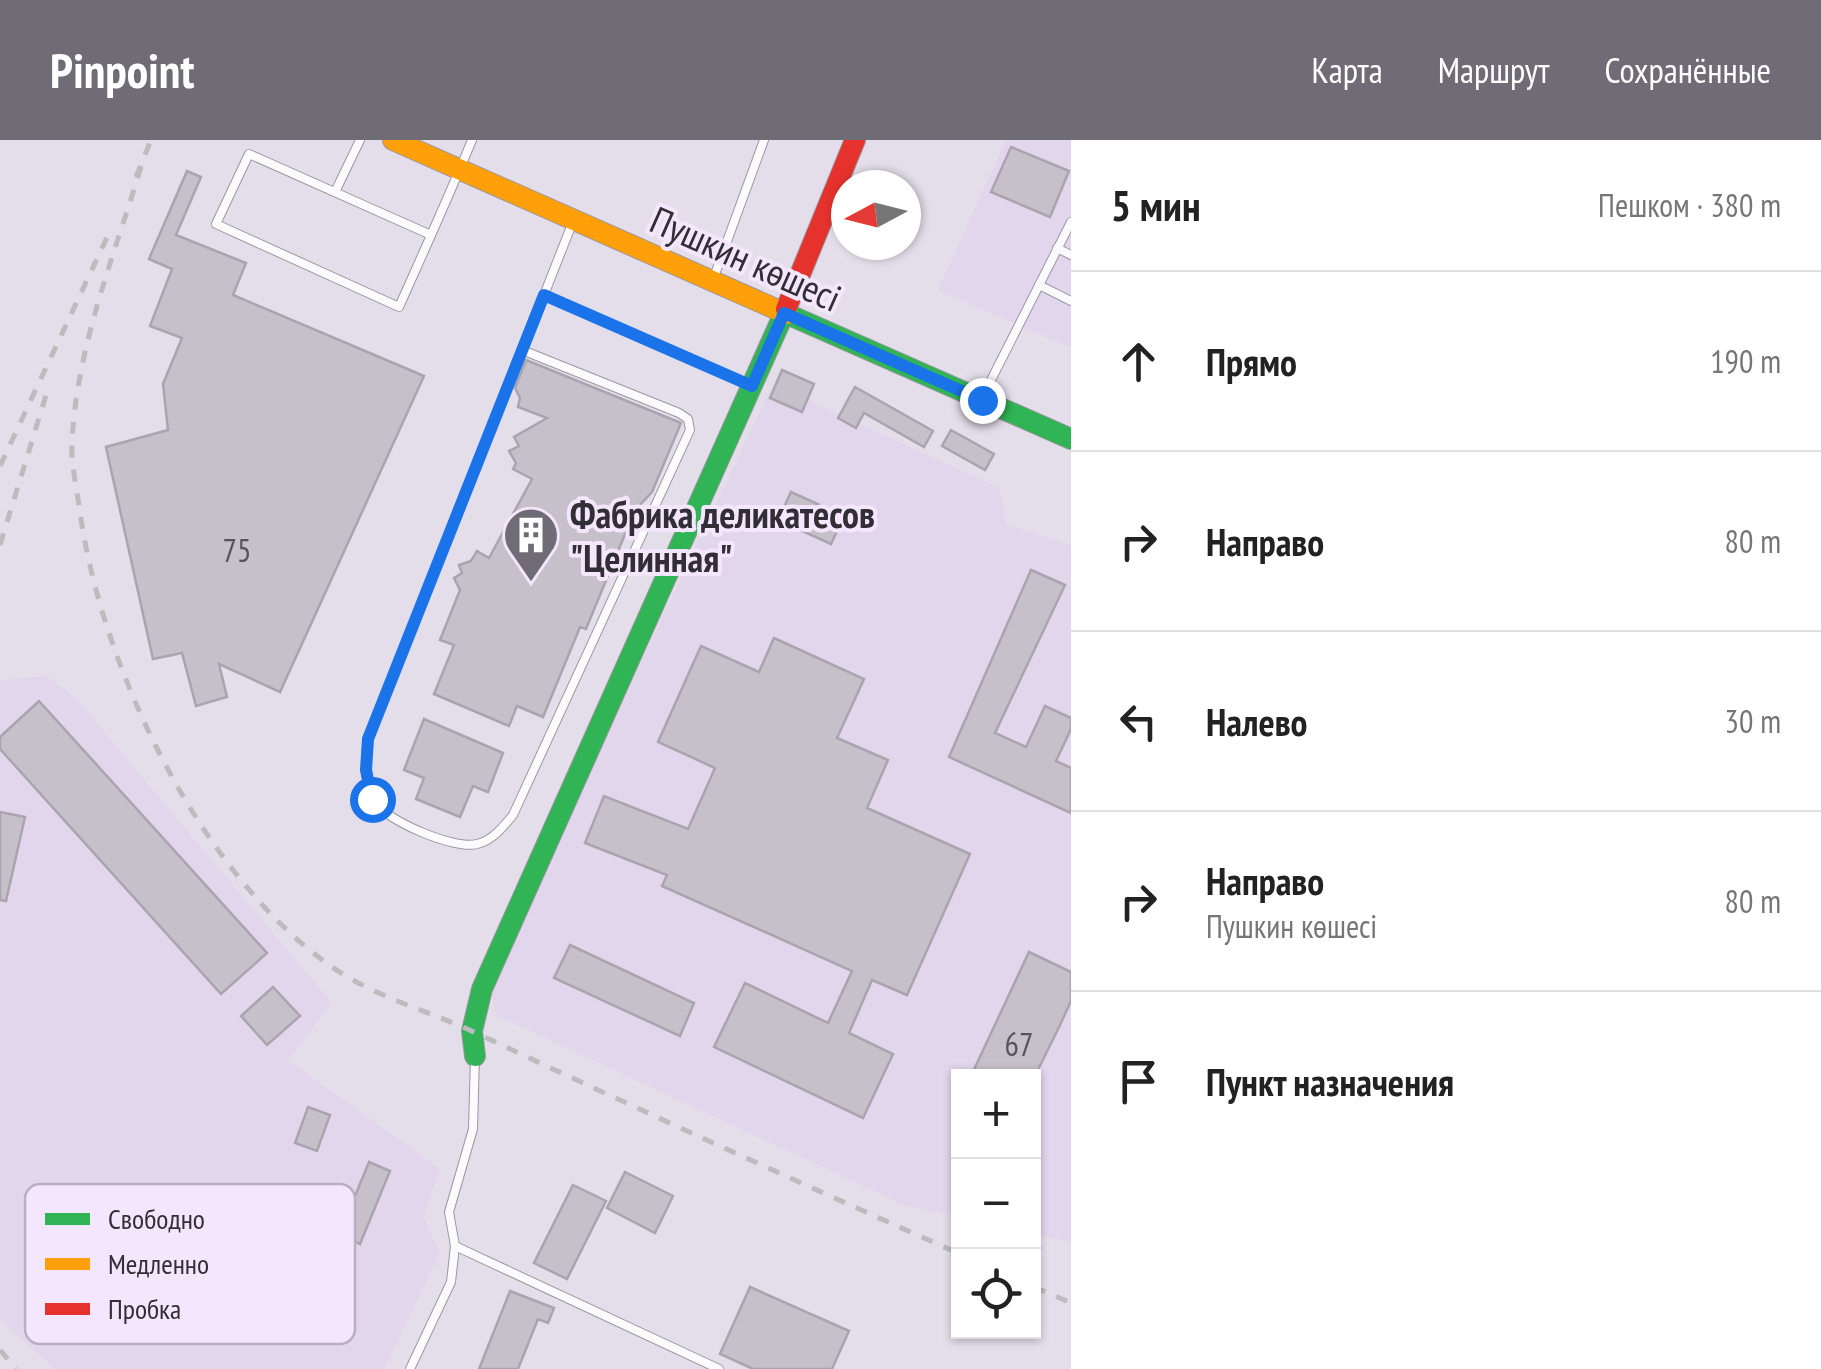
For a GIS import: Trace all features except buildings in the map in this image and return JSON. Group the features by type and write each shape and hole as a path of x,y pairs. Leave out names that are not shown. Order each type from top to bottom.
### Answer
{"street":[{"name":"Пушкин көшесі","path":"393,140 1071,439"},
{"path":"476,1056 472,1031 482,989 752,386 855,140"}],"lane":[{"path":"335,192 360,140"},
{"path":"431,235 249,154 216,224 399,307 431,235 460,169 472,140"},
{"path":"712,281 764,140"},
{"path":"522,350 679,413 688,419 690,430 513,815 480,844 458,846 385,814 372,799 366,770 368,739 522,350 574,220"},
{"path":"982,400 1071,222"},
{"path":"1057,248 1071,255"},
{"path":"1039,285 1071,301"},
{"path":"544,295 752,386"},
{"path":"410,1369 451,1282 455,1246 448,1212 474,1129 476,1056"},
{"path":"455,1246 720,1369"}],"shaded area":[{"path":"1006,140 1071,140 1071,348 938,290"},
{"path":"773,384 1000,488 1006,524 1071,545 1071,1242 1041,1236 1041,1069 951,1069 951,1215 904,1205 496,1015 489,983"},
{"path":"47,676 74,696 332,1003 288,1060 439,1168 424,1217 440,1253 384,1369 55,1369 27,1344 355,1344 355,1184 25,1184 25,1342 0,1320 0,680"}],"railway":[{"path":"136,177 151,140"},
{"path":"141,167 88,338 75,408 74,474 90,566 108,631 133,696 163,760 199,822 239,878 284,927 332,967 366,987 476,1033 951,1250"},
{"path":"0,466 110,231"},
{"path":"0,545 47,392"},
{"path":"1041,1290 1071,1303"},
{"path":"0,1350 16,1369"}],"traffic: fast":[{"path":"475,1056 472,1031 482,989 786,309"},
{"path":"787,314 1071,439"}],"traffic: slow":[{"path":"393,140 787,314"}],"traffic: jam":[{"path":"786,309 855,140"}],"place":[{"name":"Фабрика деликатесов \"Целинная\"","path":"531,584"}],"route":[{"path":"372,799 366,770 368,739 544,295 752,386 784,313 982,400"}]}
